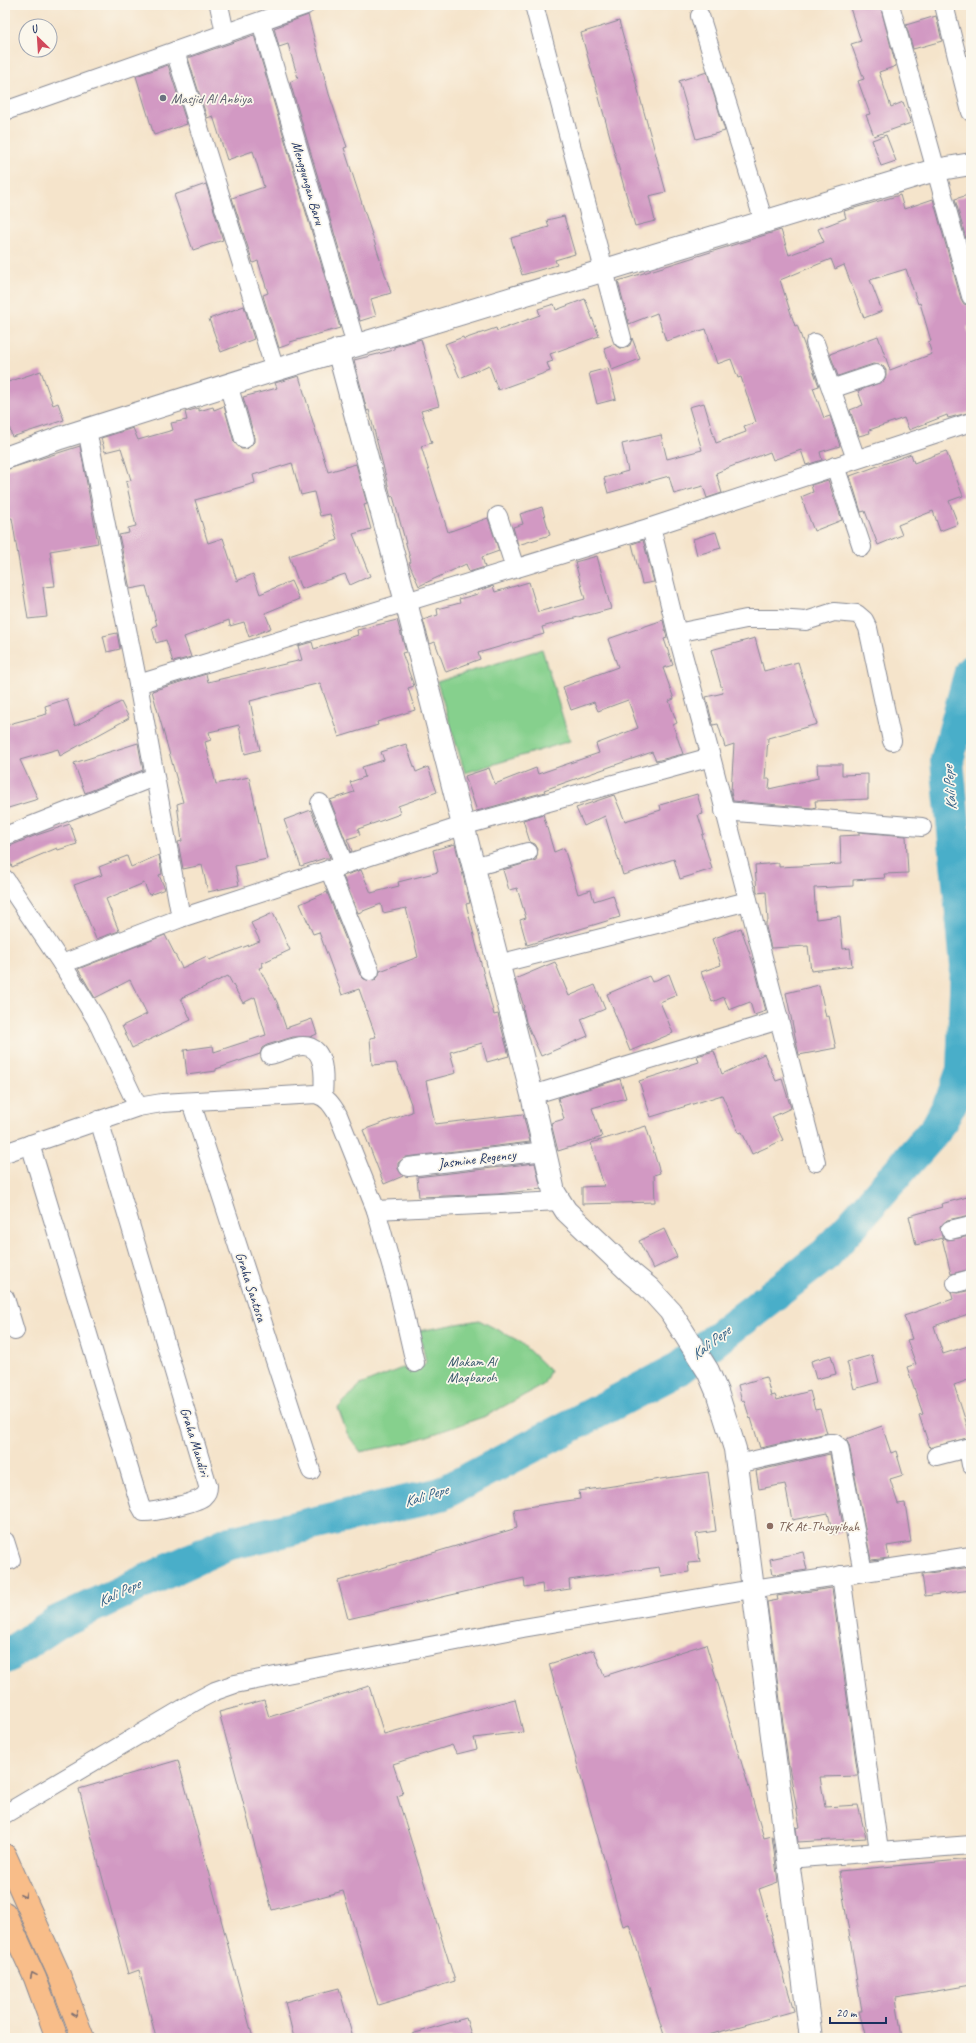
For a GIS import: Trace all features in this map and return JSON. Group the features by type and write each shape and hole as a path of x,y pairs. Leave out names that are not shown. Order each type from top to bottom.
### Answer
{"highway":[{"path":"6,1857 58,1972 83,2038"},
{"path":"5,1913 35,1978 57,2038"}],"street":[{"path":"219,5 225,33"},
{"path":"5,112 306,5"},
{"path":"534,5 622,338"},
{"path":"890,5 971,296"},
{"path":"944,5 971,112"},
{"path":"700,16 764,222"},
{"name":"Menggungan Baru","path":"261,22 347,348"},
{"path":"175,51 275,370"},
{"path":"5,458 228,384 935,170 971,164"},
{"path":"815,343 856,460"},
{"path":"347,348 406,602 462,826 532,1095 550,1179 566,1211 632,1274 649,1288 670,1311 708,1371 725,1414 738,1464 752,1589 811,2038"},
{"path":"831,389 876,374"},
{"path":"228,384 244,439"},
{"path":"138,684 651,527 971,422"},
{"path":"87,430 138,684 181,918"},
{"path":"835,466 862,547"},
{"path":"498,516 515,568"},
{"path":"651,527 677,633 711,757 816,1162"},
{"path":"677,633 746,620 777,619 806,621 834,612 857,614 864,620 868,628 892,741"},
{"path":"62,964 181,918 462,826 711,757"},
{"path":"5,836 154,777"},
{"path":"320,803 336,867 370,971"},
{"path":"724,811 922,827"},
{"path":"473,867 528,852"},
{"path":"5,879 62,964 110,1045 138,1107"},
{"path":"498,964 748,901"},
{"path":"532,1095 779,1020"},
{"path":"270,1055 303,1046 312,1047 319,1055 322,1064 323,1096"},
{"path":"6,1147 30,1144 138,1107 304,1094 323,1096 332,1104 338,1115 376,1210 399,1293 415,1363"},
{"name":"Graha Santosa","path":"191,1102 311,1471"},
{"name":"Graha Mandiri","path":"30,1144 140,1505 144,1512 154,1512 202,1498 207,1492 208,1486 99,1120"},
{"name":"Jasmine Regency","path":"408,1167 545,1151"},
{"path":"376,1210 560,1201"},
{"path":"950,1230 971,1224"},
{"path":"5,1298 15,1331"},
{"path":"738,1464 829,1443 834,1443 839,1447 863,1572"},
{"path":"936,1456 970,1453"},
{"path":"5,1541 11,1560"},
{"path":"5,1814 196,1701 215,1691 235,1684 524,1628 752,1589 971,1556"},
{"path":"841,1575 879,1851"},
{"path":"787,1859 971,1845"}],"green space":[{"path":"542,649 570,741 465,773 437,682"},
{"name":"Makam Al Maqbaroh","path":"479,1320 519,1341 550,1371 543,1385 486,1416 410,1442 360,1452 347,1433 338,1408 360,1385 402,1368 420,1369 426,1362 419,1331"}],"building":[{"path":"849,5 880,5 896,66 879,72 891,107 903,102 911,123 874,136 866,115 870,114 858,81 864,79 851,44 861,41"},
{"path":"308,15 329,94 347,147 344,148 391,293 371,299 376,316 360,321 290,82 298,78 288,44 279,47 274,28"},
{"path":"936,16 942,41 913,49 906,25"},
{"path":"619,21 666,192 649,196 655,221 635,226 581,33"},
{"path":"254,35 340,328 290,342 290,344 279,348 263,295 268,293 258,261 253,263 232,198 264,187 253,151 227,160 213,116 207,118 188,58"},
{"name":"Masjid Al Anbiya","path":"168,65 187,124 154,135 136,76"},
{"path":"707,72 725,131 696,139 679,81"},
{"path":"886,135 896,161 881,166 872,140"},
{"path":"206,184 223,240 193,250 174,195"},
{"path":"971,194 971,257 955,199"},
{"path":"900,195 904,209 933,199 961,299 964,304 971,306 971,326 967,327 971,340 971,412 948,418 947,415 909,430 904,418 869,430 870,433 859,436 850,410 863,405 858,391 884,381 886,370 883,366 873,364 838,376 830,354 878,336 890,370 932,354 928,342 931,341 920,303 918,304 906,269 870,280 882,311 864,318 844,265 835,269 831,259 780,280 795,326 797,325 819,386 813,388 824,418 830,416 840,446 820,452 822,460 806,465 801,450 773,460 770,452 730,467 716,473 722,493 707,498 703,486 674,494 669,476 608,493 604,478 628,471 622,444 661,435 667,459 702,450 689,407 704,403 716,443 746,432 744,426 756,422 741,377 738,378 731,359 717,364 706,329 666,341 657,313 629,324 618,281 781,230 789,255 824,242 818,229 846,218 844,211"},
{"path":"564,216 575,254 555,260 557,265 522,275 511,238 549,227 547,220"},
{"path":"585,299 599,336 550,354 553,361 547,363 550,371 498,390 489,365 460,378 445,344 463,337 464,339 496,328 497,331 540,315 538,309 554,304 556,310"},
{"path":"244,306 254,339 221,352 209,319"},
{"path":"632,338 640,359 612,370 604,348 614,344 619,348 625,348 630,345"},
{"path":"421,339 439,406 421,411 432,443 421,446 448,532 488,518 499,551 482,557 485,567 469,572 466,564 419,586 409,563 411,562 393,496 391,497 369,410 367,411 354,360 394,350 394,347"},
{"path":"608,368 616,399 597,404 589,373"},
{"path":"41,371 53,405 58,403 64,420 12,437 5,412 5,383"},
{"path":"299,376 328,472 356,464 367,504 364,505 371,529 353,534 370,576 350,585 345,574 301,589 289,556 338,540 330,514 320,516 314,492 301,495 292,463 253,475 255,483 195,500 208,543 223,538 237,581 253,574 260,594 291,581 299,599 265,613 271,628 249,637 244,622 230,626 229,620 184,637 191,657 173,662 166,640 156,643 152,627 157,625 146,586 130,589 119,535 129,533 128,528 136,526 126,482 131,480 121,448 105,452 101,438 133,428 138,440 173,430 171,423 187,420 185,412 199,408 199,411 213,407 214,410 224,406 234,442 241,449 247,449 254,442 254,436 243,397 277,388 275,383"},
{"path":"80,446 98,543 50,551 55,586 43,587 47,617 28,619 12,518 5,519 5,470"},
{"path":"946,451 963,496 949,501 958,524 940,531 933,511 898,525 902,535 878,545 865,511 861,512 850,476 911,454 914,463"},
{"path":"828,480 842,520 814,531 801,497 813,492 811,485"},
{"path":"542,507 550,535 518,545 513,527 523,524 520,514"},
{"path":"716,532 721,548 697,555 693,539"},
{"path":"643,540 654,582 642,584 632,544"},
{"path":"597,556 611,609 542,627 544,634 478,653 480,659 446,672 435,642 430,644 423,620 438,615 437,609 460,603 459,599 478,594 477,591 493,586 495,592 529,582 538,612 585,599 575,562"},
{"path":"397,620 406,652 402,653 414,686 408,688 415,710 377,722 378,725 339,737 320,683 250,701 260,750 245,754 239,725 209,732 211,740 205,742 216,784 249,777 267,859 235,866 239,885 208,892 202,865 183,869 178,842 182,841 177,804 183,802 152,691 206,674 208,682 302,660 298,646 312,642 314,649 358,635 357,630"},
{"path":"663,620 667,638 664,639 673,665 663,668 674,699 669,701 677,723 673,725 683,754 656,761 652,752 544,790 545,792 477,811 465,776 489,768 495,784 536,768 538,774 599,753 596,744 638,728 628,700 598,711 594,702 571,710 563,687 618,667 608,639"},
{"path":"117,633 120,649 107,652 103,636"},
{"path":"755,638 764,671 798,662 817,724 768,738 765,779 770,779 769,789 818,778 817,764 842,764 842,775 868,774 868,799 815,801 816,807 813,808 733,801 731,792 734,744 725,747 718,724 713,725 706,697 723,693 711,650"},
{"path":"67,699 75,726 121,702 129,718 60,756 58,749 20,760 38,799 5,809 5,725 47,714 45,706"},
{"path":"138,743 143,770 85,793 74,763"},
{"path":"406,744 416,772 428,767 437,792 398,806 400,814 358,829 360,835 347,839 352,851 350,852 330,800 354,792 350,782 365,777 362,767 384,760 381,752"},
{"path":"697,794 703,814 698,815 704,834 702,835 712,869 680,879 674,859 623,875 605,816 584,826 576,808 614,795 625,821 661,810 660,805"},
{"path":"311,810 330,858 325,858 301,866 284,820"},
{"path":"543,814 554,852 564,848 578,894 591,890 594,901 613,895 620,917 527,945 520,920 526,918 517,888 509,890 503,870 536,860 538,849 535,844 530,842 523,820"},
{"path":"70,824 77,844 58,850 57,848 12,867 5,848 34,836"},
{"path":"859,832 906,836 908,873 884,874 885,878 853,880 853,886 814,888 816,919 840,916 843,949 850,948 852,966 811,971 808,946 771,948 766,927 766,922 768,921 766,892 757,893 755,865 779,863 779,867 841,864 840,836 859,835"},
{"path":"455,844 470,903 466,904 494,1015 498,1014 509,1056 487,1062 482,1043 450,1052 456,1073 426,1081 435,1124 523,1114 530,1142 406,1157 398,1163 398,1169 403,1176 384,1184 363,1130 412,1112 411,1104 396,1063 372,1065 370,1038 376,1037 359,989 342,995 319,932 313,934 300,904 327,892 360,975 364,979 374,981 378,977 380,971 418,957 406,908 383,913 381,904 358,913 343,876 361,870 371,893 399,886 398,882 438,872 433,850"},
{"path":"159,855 162,874 159,875 165,889 149,895 144,883 106,899 119,931 96,939 74,885 102,875 99,867 127,856 131,867"},
{"path":"273,913 290,950 262,963 263,967 259,968 277,1002 286,1028 312,1019 317,1034 310,1037 293,1037 267,1045 262,1048 260,1054 216,1069 216,1071 187,1075 184,1050 213,1046 214,1052 266,1035 255,997 243,1003 228,976 181,998 191,1020 132,1048 122,1026 147,1014 130,980 95,998 78,969 165,935 182,968 207,956 209,960 260,941 251,923"},
{"path":"741,928 755,969 766,1011 754,1015 750,1002 729,1010 724,997 712,1002 701,972 721,965 712,939"},
{"path":"555,962 569,996 595,985 605,1009 581,1019 588,1036 541,1056 526,1022 524,1007 515,979"},
{"path":"669,974 677,995 660,1002 673,1033 630,1051 607,994 649,976 652,982"},
{"path":"819,985 826,1017 829,1016 836,1048 799,1055 786,993"},
{"path":"714,1051 722,1074 764,1054 776,1081 782,1079 791,1108 772,1117 783,1140 752,1154 742,1132 739,1133 722,1095 651,1117 639,1081 699,1062 697,1056"},
{"path":"620,1079 626,1098 592,1108 602,1137 558,1151 551,1123 564,1119 558,1098"},
{"path":"646,1126 660,1173 654,1175 655,1202 582,1204 582,1187 604,1186 591,1143"},
{"path":"535,1163 541,1189 498,1194 419,1197 417,1177"},
{"path":"971,1196 971,1215 947,1220 940,1227 942,1237 947,1240 971,1236 971,1269 951,1274 942,1238 916,1245 909,1216 942,1207 941,1204"},
{"path":"664,1229 677,1257 653,1269 639,1241"},
{"path":"971,1290 971,1313 934,1326 943,1354 971,1345 971,1379 954,1385 971,1437 930,1448 919,1415 923,1414 907,1367 916,1364 907,1340 912,1339 904,1316 953,1299 951,1292 958,1293"},
{"path":"831,1355 836,1374 816,1379 811,1361"},
{"path":"872,1355 879,1382 854,1389 847,1362"},
{"path":"766,1377 771,1396 775,1395 777,1400 810,1391 815,1410 820,1409 827,1433 760,1448 751,1418 750,1419 744,1400 742,1401 738,1385"},
{"path":"882,1426 891,1453 896,1451 903,1475 890,1479 898,1504 905,1503 911,1542 887,1546 889,1558 871,1560 849,1445 846,1439"},
{"path":"830,1454 844,1531 833,1534 828,1513 792,1520 785,1484 759,1489 756,1471"},
{"path":"708,1472 716,1531 696,1534 700,1562 688,1563 689,1572 661,1576 659,1567 569,1580 570,1589 543,1593 542,1584 525,1587 524,1578 348,1619 338,1581 517,1528 514,1509 580,1499 579,1491"},
{"path":"803,1552 807,1570 773,1575 770,1559"},
{"path":"971,1567 971,1590 925,1596 922,1574"},
{"path":"832,1588 858,1776 820,1777 825,1807 858,1805 866,1838 798,1842 796,1828 800,1827 788,1761 767,1602 778,1600 777,1596"},
{"path":"706,1644 764,1838 772,1836 778,1882 759,1889 794,2011 698,2038 665,2038 629,1924 623,1926 549,1664 594,1650 604,1676"},
{"path":"369,1686 384,1734 515,1699 523,1732 474,1738 477,1749 457,1754 452,1745 393,1764 403,1794 397,1796 455,1981 378,2005 343,1891 272,1910 219,1712 264,1700 269,1717"},
{"path":"178,1760 253,2038 156,2038 139,1970 128,1974 79,1789"},
{"path":"971,1859 971,1985 896,1998 902,2038 866,2038 859,2011 862,2011 839,1871"},
{"path":"339,1988 353,2038 294,2038 285,2002"},
{"path":"466,2018 472,2038 413,2038 412,2034"}],"waterway":[{"name":"Kali Pepe","path":"5,1657 56,1623 226,1544 441,1494 675,1371 826,1254 937,1128 953,1098 963,1070 967,965 947,760 971,672"}],"place":[{"name":"Masjid Al Anbiya","path":"163,98"},
{"name":"TK At-Thoyyibah","path":"770,1526"}]}
